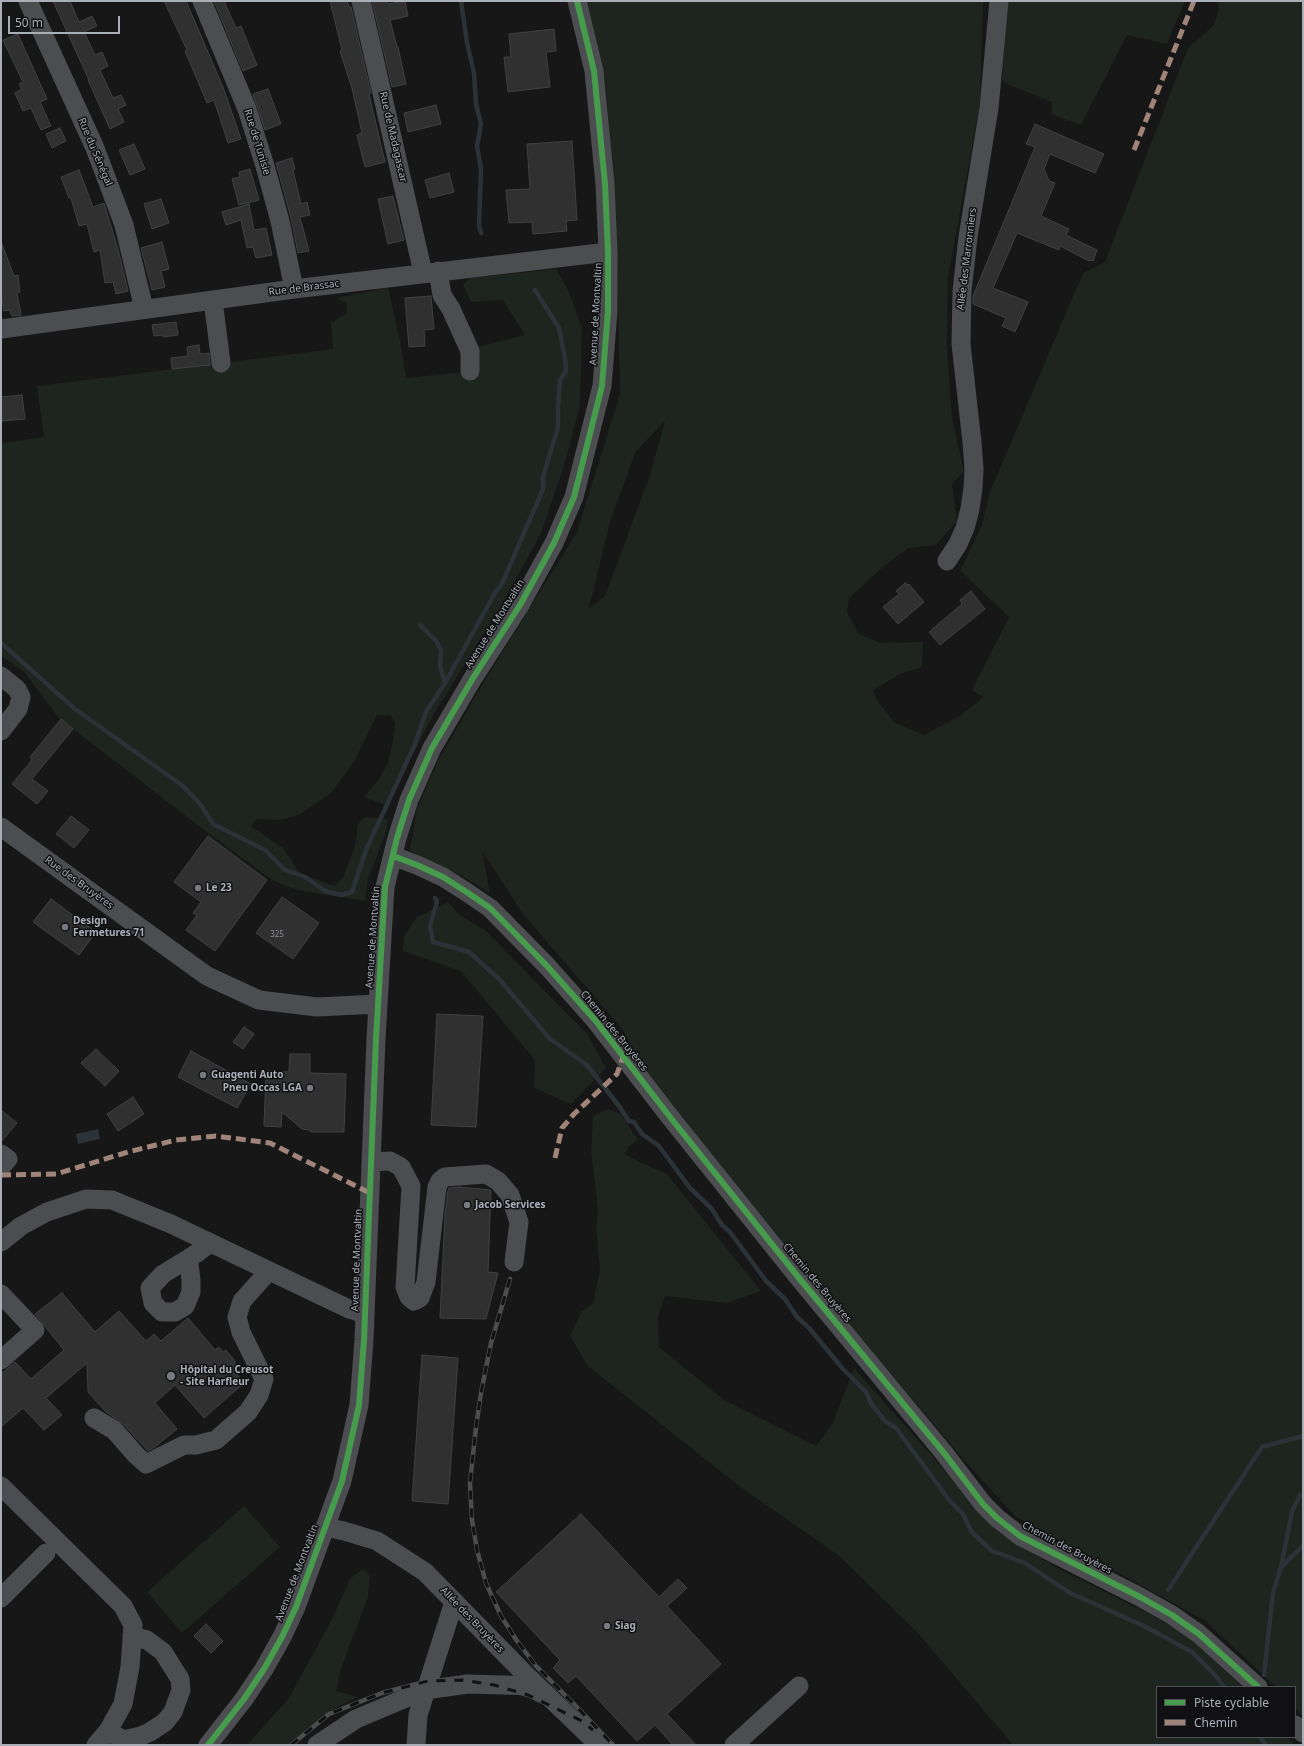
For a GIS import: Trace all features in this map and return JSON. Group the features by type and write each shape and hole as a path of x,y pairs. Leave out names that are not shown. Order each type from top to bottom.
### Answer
{"street":[{"name":"Rue du Sénégal","path":"28,1 94,148 124,224 144,309"},
{"name":"Rue de Tunisie","path":"202,1 247,109 278,214 294,289"},
{"name":"Rue de Madagascar","path":"361,1 431,272 442,295 451,309 470,351 470,372"},
{"name":"Avenue de Montvaltin","path":"208,1745 244,1699 282,1637 296,1607 342,1481 359,1405 365,1314 378,1004 385,887 409,800 432,748 520,606 554,543 574,497 602,386 608,310 608,252 605,184 594,71 577,1"},
{"name":"Allée des Marronniers","path":"947,560 958,544 965,528 973,488 974,469 972,442 961,344 962,291 968,237 989,108 998,1"},
{"name":"Rue de Brassac","path":"1,330 294,289 608,252"},
{"path":"212,300 221,363"},
{"path":"1,676 17,688 21,697 18,709 1,731"},
{"name":"Rue des Bruyères","path":"1,826 207,976 259,1000 317,1007 378,1004"},
{"name":"Chemin des Bruyères","path":"393,856 443,877 490,908 547,966 595,1020 670,1117 799,1278 944,1453 983,1504 997,1518 1020,1536 1140,1597 1172,1615 1199,1634 1257,1686"},
{"path":"371,1162 390,1161 401,1167 411,1186 406,1288 409,1297 414,1301 420,1298 426,1282 437,1187 440,1181 445,1177 486,1174 498,1182 510,1195 519,1222 514,1262"},
{"path":"1,1242 21,1226 47,1212 86,1200 112,1200 171,1224 350,1309 365,1314"},
{"path":"186,1260 210,1243"},
{"path":"94,1418 114,1430 146,1464 184,1445 196,1445 216,1440 248,1412 259,1395 264,1379 242,1332 237,1317 242,1301 269,1271"},
{"path":"1,1294 35,1330 1,1360"},
{"path":"1,1486 123,1606 133,1625 130,1667 123,1704 108,1731 96,1745"},
{"name":"Allée des Bruyères","path":"325,1527 377,1541 426,1572 537,1686 599,1745"},
{"path":"1,1598 46,1553"},
{"path":"416,1745 418,1715 454,1602"},
{"path":"108,1731 123,1740 141,1736 150,1732 164,1722 173,1712 182,1690 180,1679 163,1652 147,1640 132,1636"},
{"path":"317,1745 356,1719 425,1690 468,1684 537,1686"},
{"path":"734,1745 799,1686"}],"shaded area":[{"path":"585,1 983,1 980,103 948,278 947,348 952,419 964,471 952,484 957,521 936,545 908,548 883,567 849,598 847,612 858,633 880,643 923,642 922,667 900,674 873,690 876,699 894,722 924,735 960,716 983,697 972,690 1009,617 960,571 982,525 990,492 1083,273 1105,262 1188,48 1214,25 1219,10 1218,1 1303,1 1303,1716 1296,1709 1296,1686 1275,1686 1204,1620 1015,1516 971,1468 843,1317 643,1069 623,1030 523,914 482,851 490,893 462,876 410,851 417,809 438,761 482,685 577,532 620,394 617,262 606,83","holes":["665,421 650,475 605,596 589,608 611,518 636,451"]},
{"path":"1007,1 1185,1 1167,44 1127,35 1081,125 1051,114 1052,102 1002,82"},
{"path":"556,269 568,290 582,328 580,405 563,470 540,535 504,601 434,714 405,769 388,806 364,797 379,779 388,763 393,741 395,723 390,715 377,715 354,762 331,793 299,815 279,820 257,819 251,826 283,848 300,873 334,886 343,878 355,846 358,824 365,817 388,819 386,833 368,879 365,901 297,890 272,880 204,830 59,718 24,672 1,656 1,443 44,437 37,386 333,349 331,323 347,313 346,303 336,298 388,288 400,340 406,378 474,371 474,348 525,335 503,300 471,302 463,285 470,278"},
{"path":"448,902 461,916 485,930 588,1035 606,1068 571,1104 534,1088 535,1060 461,971 403,951 404,936 417,917"},
{"path":"608,1109 621,1114 638,1140 629,1146 625,1154 667,1174 761,1291 727,1303 665,1296 658,1316 659,1347 724,1400 816,1446 833,1423 854,1368 1001,1534 1059,1569 1184,1633 1242,1686 1156,1686 1156,1738 1287,1738 1295,1745 1013,1745 917,1632 838,1555 739,1486 588,1366 570,1336 582,1311 593,1304 600,1269 596,1230 598,1209 591,1151 593,1116"},
{"path":"98,1129 100,1139 78,1144 76,1134"},
{"path":"244,1506 280,1547 182,1633 147,1592"},
{"path":"362,1569 370,1575 368,1597 342,1666 336,1691 358,1697 331,1710 287,1745 247,1745 289,1698 332,1619 350,1579"}],"building":[{"path":"53,1 70,1 79,22 92,16 97,26 84,32 95,55 102,52 108,66 100,70 113,98 121,95 126,105 118,109 124,122 110,129"},
{"path":"164,1 186,1 223,87 241,139 228,143 214,100 207,103 185,51 187,50"},
{"path":"214,1 224,1 236,28 241,26 257,65 243,71"},
{"path":"330,1 347,1 349,7 351,7 385,162 365,167 357,135 362,133 352,88 340,51 342,50"},
{"path":"372,1 387,1 388,4 405,1 408,16 390,20 398,47 406,84 392,87"},
{"path":"554,29 556,51 546,52 550,87 508,92 504,57 511,57 509,34"},
{"path":"18,34 47,99 40,102 51,126 41,130 31,108 23,111 15,93 22,89 19,84 23,82 3,40"},
{"path":"268,89 281,124 265,130 253,94"},
{"path":"436,105 441,124 408,132 404,113"},
{"path":"1035,124 1104,154 1095,173 1050,154 1044,169 1049,181 1055,183 1041,216 1069,229 1066,235 1097,250 1093,261 1089,261 1060,246 1059,250 1017,233 993,288 1028,302 1015,332 1002,326 1006,318 973,304 973,296 1035,147 1026,144"},
{"path":"60,128 66,141 52,148 46,134"},
{"path":"572,141 577,220 566,221 567,231 533,234 532,222 509,223 506,190 530,189 527,144"},
{"path":"134,144 145,169 130,175 119,150"},
{"path":"292,158 295,169 293,170 301,204 307,202 310,215 300,217 309,251 298,253 291,218 276,163"},
{"path":"250,169 259,200 239,205 232,179 240,177 239,172"},
{"path":"79,170 93,207 104,203 118,249 128,291 116,294 113,282 105,283 100,250 94,252 87,224 79,226 71,198 69,198 61,177"},
{"path":"449,173 454,192 430,198 425,180"},
{"path":"393,196 404,240 388,244 378,199"},
{"path":"161,199 169,223 152,229 144,204"},
{"path":"249,204 254,230 266,228 272,255 256,258 253,247 247,248 241,220 226,225 222,212"},
{"path":"162,242 169,269 161,271 165,287 152,290 141,248"},
{"path":"2,244 14,276 18,275 20,292 17,293 21,315 12,316 9,310 4,311 1,295"},
{"path":"431,296 434,329 424,330 425,346 409,347 405,298"},
{"path":"176,322 178,335 163,337 163,335 154,336 152,325"},
{"path":"199,345 200,354 209,353 210,365 172,369 171,358 188,356 187,347"},
{"path":"22,395 25,419 1,421 1,397"},
{"path":"905,583 908,585 909,584 924,602 898,624 883,607 899,594 896,591"},
{"path":"971,591 985,609 940,645 929,632 962,604 960,600"},
{"path":"61,719 73,729 32,779 48,791 37,804 12,784 32,760 30,757"},
{"path":"71,816 89,830 74,848 56,834"},
{"path":"208,836 267,880 215,951 186,930 197,915 193,913 201,902 174,882"},
{"path":"282,897 319,923 293,959 256,933"},
{"name":"Design Fermetures 71","path":"51,899 96,932 79,955 33,922"},
{"path":"437,1014 483,1016 476,1127 431,1125"},
{"path":"244,1027 254,1034 243,1049 233,1042"},
{"path":"96,1049 119,1071 105,1086 81,1063"},
{"path":"191,1051 251,1084 237,1108 178,1077"},
{"path":"290,1054 310,1054 310,1073 346,1074 344,1132 311,1132 309,1130 302,1129 282,1112 281,1127 264,1126 266,1071 289,1072"},
{"path":"133,1097 144,1114 118,1131 107,1114"},
{"path":"1,1110 17,1123 1,1142"},
{"path":"459,1187 491,1190 488,1272 498,1273 486,1319 440,1318 445,1215 448,1190 449,1188"},
{"path":"62,1293 95,1332 119,1311 146,1341 154,1334 161,1341 188,1318 215,1350 219,1347 223,1352 226,1350 235,1361 233,1369 244,1383 204,1418 175,1385 155,1403 177,1429 148,1451 122,1423 106,1412 88,1392 87,1363 46,1398 62,1415 44,1430 23,1408 1,1427 1,1374 15,1362 31,1379 64,1350 35,1314"},
{"path":"422,1355 458,1358 448,1504 412,1501"},
{"name":"Siag","path":"581,1514 659,1597 678,1579 687,1588 667,1606 721,1664 667,1714 696,1745 673,1745 655,1725 637,1741 576,1676 568,1683 553,1668 560,1660 496,1592"},
{"path":"206,1624 223,1641 211,1653 194,1636"}],"waterway":[{"path":"461,1 467,43 474,73 476,104 481,124 477,146 481,169 479,226 481,233"},
{"path":"1,643 75,709 183,786 201,805 213,824 265,850 285,870 305,877 325,891 341,895 352,892 366,850 415,744 426,712 445,683 496,591 501,586 543,489 543,477 558,427 560,380 566,371 559,328 535,290"},
{"path":"420,625 436,641 441,650 440,666 445,683"},
{"path":"435,898 437,902 430,926 433,942 469,952 499,979 550,1039 587,1065 629,1121 634,1122 642,1134 659,1146 690,1188 711,1208 722,1225 730,1232 766,1281 785,1299 797,1317 810,1329 843,1369 866,1392 872,1405 885,1421 896,1428 949,1500 963,1514 971,1531 992,1551 1025,1563 1070,1593 1146,1627 1192,1652 1216,1676 1223,1686"},
{"path":"1168,1590 1262,1447 1303,1436"},
{"path":"1281,1567 1292,1512 1300,1495"},
{"path":"1264,1675 1273,1593 1281,1567 1303,1546"},
{"path":"1261,1738 1266,1745"}],"railway":[{"path":"510,1279 491,1343 476,1427 470,1483 472,1520 477,1550 486,1583 501,1616 517,1641 536,1666 613,1745"},
{"path":"291,1745 329,1714 382,1693 428,1681 462,1680 494,1685 528,1695 582,1721 593,1730"}],"marked path":[{"path":"1134,150 1194,1"},
{"path":"555,1158 562,1128 574,1114 617,1074 623,1057"},
{"path":"1,1175 56,1174 128,1152 176,1140 216,1136 270,1143 370,1193"}],"cycle path":[{"path":"208,1745 244,1699 264,1669 282,1637 296,1607 342,1481 359,1405 364,1340 376,1039 385,887 397,838 409,800 432,748 473,678 520,605 554,543 574,497 602,386 608,311 608,252 605,184 594,71 577,1"},
{"path":"393,856 443,877 490,908 547,966 595,1020 670,1117 799,1278 944,1453 983,1504 997,1518 1020,1536 1140,1597 1172,1615 1199,1634 1257,1686"}],"place":[{"name":"Le 23","path":"198,888"},
{"name":"Design Fermetures 71","path":"65,927"},
{"name":"Guagenti Auto","path":"203,1075"},
{"name":"Pneu Occas LGA","path":"310,1088"},
{"name":"Jacob Services","path":"467,1205"},
{"name":"Hôpital du Creusot - Site Harfleur","path":"171,1376"},
{"name":"Siag","path":"607,1626"}]}
